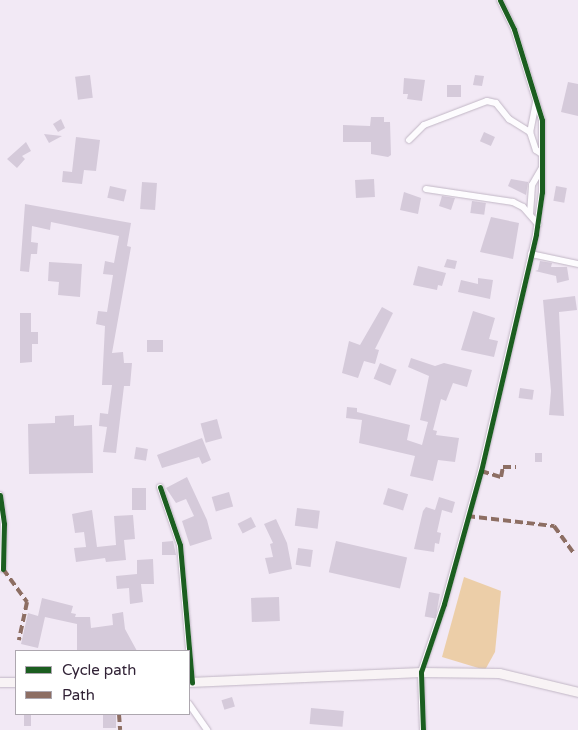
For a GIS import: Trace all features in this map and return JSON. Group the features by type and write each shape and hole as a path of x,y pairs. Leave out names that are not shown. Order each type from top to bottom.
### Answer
{"main road":[{"path":"190,682 421,672 498,673 578,692"},
{"path":"0,682 15,682"}],"street":[{"path":"423,730 421,672 444,604 481,471 538,224 542,168 542,120 514,29 500,0"},
{"path":"537,99 530,132 536,150 542,154"},
{"path":"409,140 424,125 486,101 496,103 509,119 530,132"},
{"path":"530,214 532,185 542,168"},
{"path":"426,189 514,202 530,214 538,224"},
{"path":"531,254 578,264"},
{"path":"160,487 180,545 188,650"},
{"path":"0,495 4,524 3,569"},
{"path":"190,706 206,730"}],"shaded area":[{"path":"464,577 501,591 495,652 485,670 442,657"}],"building":[{"path":"90,75 93,98 78,100 75,77"},
{"path":"475,75 484,76 482,86 473,85"},
{"path":"404,78 425,80 422,101 407,99 408,94 403,94"},
{"path":"568,82 578,84 578,116 561,112"},
{"path":"447,85 461,85 461,97 447,97"},
{"path":"371,117 384,117 384,122 390,122 391,155 388,157 371,154 371,142 343,142 343,125 370,126"},
{"path":"61,119 65,128 58,132 53,124"},
{"path":"484,132 495,137 491,146 480,141"},
{"path":"44,134 62,136 49,143"},
{"path":"76,137 100,140 96,171 84,170 82,184 62,182 63,171 72,172"},
{"path":"26,142 31,151 22,156 25,159 17,168 7,159"},
{"path":"374,179 375,197 356,198 355,180"},
{"path":"511,179 528,182 526,195 508,186"},
{"path":"142,182 157,183 155,210 140,209"},
{"path":"110,186 127,190 124,202 107,198"},
{"path":"556,186 567,188 564,203 553,201"},
{"path":"404,192 421,198 418,214 400,210"},
{"path":"442,196 455,198 451,210 439,206"},
{"path":"472,201 486,203 484,215 470,213"},
{"path":"25,204 131,223 127,246 131,247 112,353 123,352 124,363 132,363 130,386 124,386 116,453 103,452 107,427 99,426 100,413 108,414 112,385 102,385 105,326 96,324 98,311 107,312 113,275 103,274 105,261 114,263 119,236 51,222 50,230 32,226 31,242 38,243 37,254 31,254 29,272 20,271"},
{"path":"491,217 519,223 513,259 480,252"},
{"path":"447,259 457,261 455,269 444,267"},
{"path":"540,261 552,263 551,267 567,267 569,280 557,283 556,276 535,271 538,270"},
{"path":"49,262 82,264 80,297 58,295 59,282 48,281"},
{"path":"418,266 446,273 442,286 438,285 437,290 413,285"},
{"path":"478,278 493,280 490,299 458,292 461,280 478,284"},
{"path":"575,296 577,310 559,312 564,416 549,415 551,391 543,300"},
{"path":"382,307 393,313 375,349 379,350 375,364 364,361 358,378 342,373 349,341 360,345"},
{"path":"473,311 495,318 489,339 498,341 494,357 461,350"},
{"path":"20,313 31,313 31,332 38,332 38,344 32,344 32,362 20,363"},
{"path":"147,340 163,340 163,352 147,352"},
{"path":"411,358 435,366 444,363 472,370 467,387 453,383 446,401 441,399 433,430 437,431 436,435 459,438 455,462 438,460 433,481 410,476 415,456 359,443 362,420 346,418 347,407 357,408 357,412 410,425 407,440 422,445 428,422 420,420 429,376 408,367"},
{"path":"380,363 397,370 390,386 374,379"},
{"path":"520,388 534,390 532,400 519,398"},
{"path":"74,415 74,426 92,425 93,473 29,474 28,424 55,423 55,416"},
{"path":"217,419 222,438 206,443 201,423"},
{"path":"202,438 211,460 202,464 199,457 162,468 157,455"},
{"path":"136,447 148,449 146,461 134,459"},
{"path":"535,453 542,453 542,462 535,462"},
{"path":"187,477 207,520 212,539 190,546 182,521 194,516 186,499 176,503 166,488"},
{"path":"132,488 146,488 146,510 132,510"},
{"path":"388,488 408,494 403,510 383,504"},
{"path":"229,492 233,506 216,511 212,497"},
{"path":"439,497 455,502 452,513 442,510 437,532 441,533 439,544 435,543 434,552 414,549 423,511 426,507 435,510"},
{"path":"297,508 320,511 318,529 295,526"},
{"path":"92,510 97,547 116,545 114,516 133,515 135,539 124,540 126,560 106,562 105,558 76,562 74,548 86,547 84,532 75,533 72,514"},
{"path":"251,517 256,527 243,534 238,524"},
{"path":"276,519 287,543 292,569 269,574 265,558 273,557 270,544 273,543 264,524"},
{"path":"173,541 176,555 162,555 162,542"},
{"path":"336,541 407,557 400,589 329,572"},
{"path":"298,548 313,550 310,567 296,565"},
{"path":"153,559 154,584 141,584 143,602 130,604 129,588 117,589 116,576 137,574 137,560"},
{"path":"429,592 440,594 435,619 425,617"},
{"path":"279,597 280,621 252,622 251,598"},
{"path":"42,598 73,606 71,613 76,614 75,617 90,617 91,628 113,625 112,614 123,612 125,629 136,650 77,650 77,624 45,617 38,648 21,644 28,613 38,616"},
{"path":"232,697 235,707 224,710 221,700"},
{"path":"311,708 344,711 342,727 310,724"},
{"path":"24,715 31,715 31,726 24,726"},
{"path":"103,715 116,715 116,728 103,728"}],"marked path":[{"path":"481,471 501,477 503,467 516,467"},
{"path":"467,516 554,526 574,554"},
{"path":"3,569 27,602 19,640"},
{"path":"119,715 120,730"}],"cycle path":[{"path":"423,730 421,672 444,604 481,471 536,234 542,192 542,120 514,29 500,0"},
{"path":"160,487 180,545 189,650"},
{"path":"0,495 4,524 3,569"},
{"path":"190,659 192,682"}]}
